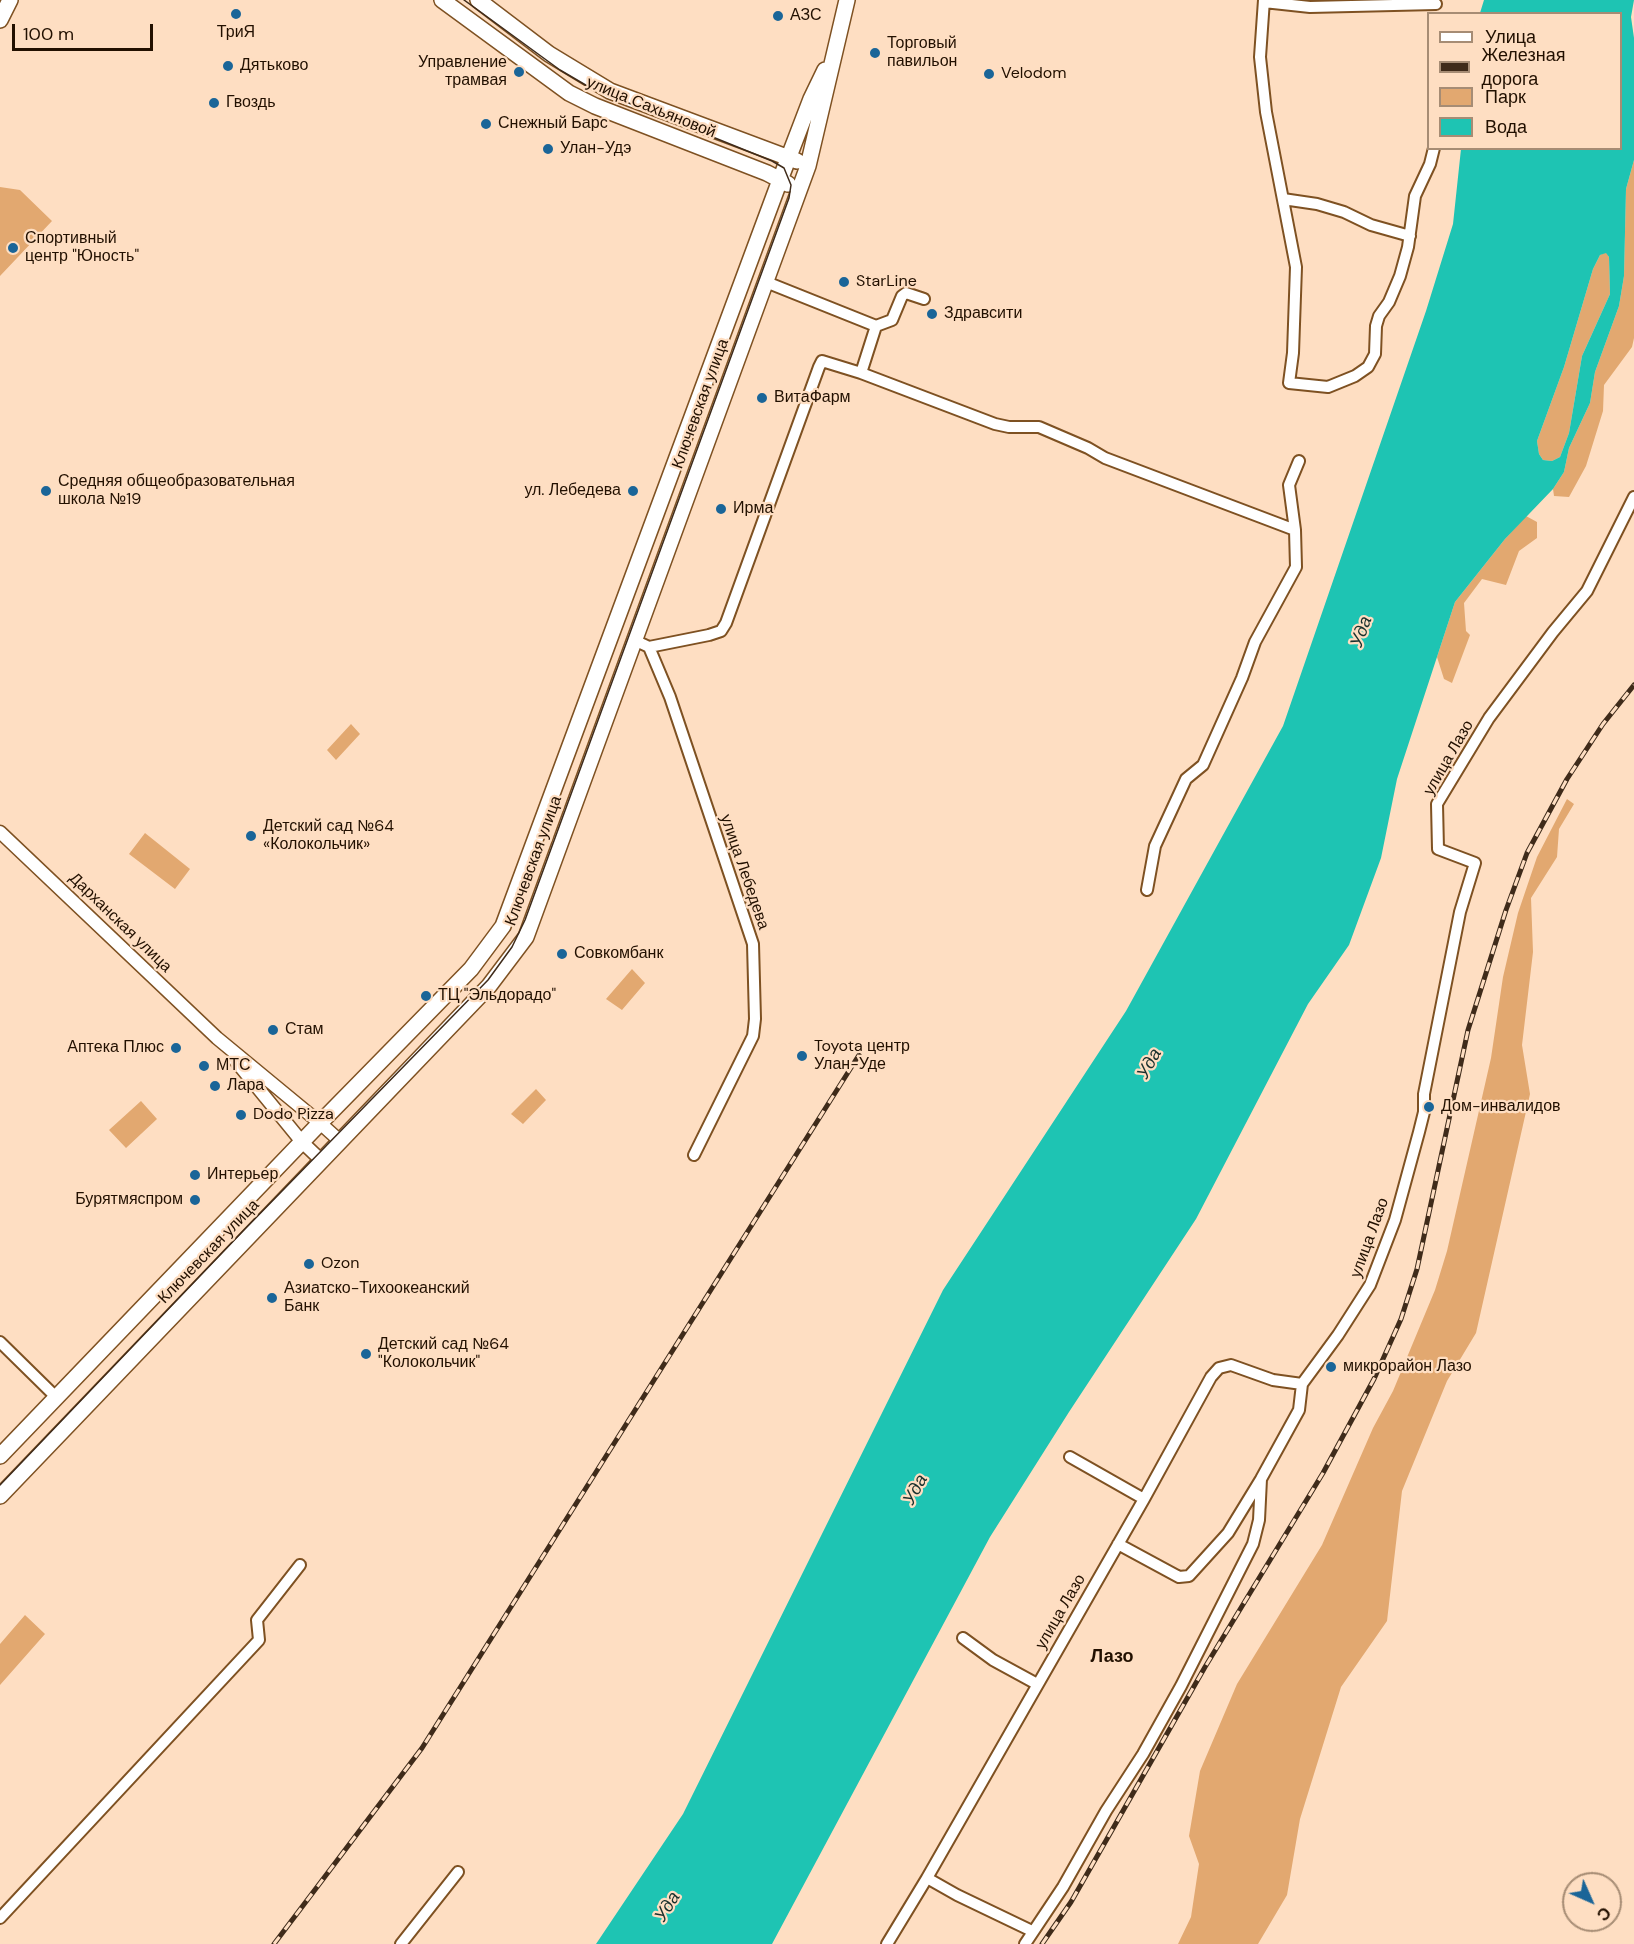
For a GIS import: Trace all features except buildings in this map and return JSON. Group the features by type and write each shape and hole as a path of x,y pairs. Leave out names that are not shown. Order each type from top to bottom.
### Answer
{"main road":[{"path":"0,20 10,0"},
{"name":"улица Сахьяновой","path":"442,0 546,77 582,100 780,180 804,177"},
{"name":"улица Сахьяновой","path":"478,0 549,54 610,91 788,157 804,177"},
{"path":"838,46 847,0"},
{"name":"Ключевская улица","path":"0,1456 471,969 503,926 810,99 838,46"},
{"name":"Ключевская улица","path":"0,1496 496,979 526,937 804,177 838,46"},
{"path":"582,100 592,80"}],"street":[{"path":"1434,150 1430,164 1415,196 1410,236 1401,276 1389,302 1379,315 1376,326 1375,354 1368,367 1355,376 1328,387 1289,383 1293,353 1296,267 1266,112 1260,57 1264,1 1310,7 1436,6"},
{"path":"1283,199 1317,204 1344,212 1371,225 1410,236"},
{"path":"765,282 876,326 892,320 902,296 906,293 924,299"},
{"path":"861,373 876,326"},
{"path":"634,640 649,647 721,631 726,623 822,362 829,362 861,373 995,424 1009,428 1039,427 1088,448 1105,458 1294,530"},
{"path":"1147,890 1155,846 1186,779 1203,765 1242,678 1255,642 1296,567 1289,485 1299,461"},
{"name":"улица Лазо","path":"887,1944 1144,1499 1211,1377 1219,1368 1231,1365 1273,1380 1302,1384 1338,1335 1370,1285 1395,1220 1424,1112 1424,1094 1460,912 1475,863 1438,849 1437,804 1489,718 1553,632 1587,591 1634,497"},
{"name":"улица Лебедева","path":"649,647 670,697 753,944 755,1019 753,1036 694,1155"},
{"name":"Дарханская улица","path":"0,832 217,1038 340,1141"},
{"name":"Дарханская улица","path":"217,1038 302,1142 322,1161"},
{"path":"0,1342 57,1398"},
{"path":"1118,1544 1179,1577 1190,1576 1228,1533 1262,1479 1299,1410 1302,1384"},
{"path":"1070,1457 1144,1499"},
{"path":"1025,1944 1063,1887 1182,1686 1253,1544 1259,1520 1262,1479"},
{"path":"0,1918 259,1640 257,1620 300,1565"},
{"path":"963,1638 993,1660 1037,1684"},
{"path":"401,1944 458,1872"},
{"path":"927,1878 1032,1931"}],"green space":[{"path":"1634,160 1634,338 1632,347 1604,385 1603,411 1586,466 1569,497 1554,496 1553,489 1564,472 1569,448 1590,403 1595,372 1619,306 1624,276 1626,189"},
{"name":"Спортивный центр \"Юность\"","path":"0,187 20,190 52,221 0,276"},
{"path":"1606,252 1609,257 1610,294 1582,356 1569,433 1560,457 1552,461 1543,460 1539,454 1537,441 1564,367 1593,269 1600,255"},
{"path":"1526,516 1537,522 1537,538 1519,551 1506,585 1482,579 1464,603 1466,631 1470,635 1452,683 1444,679 1437,657 1455,602"},
{"path":"351,724 360,734 336,760 327,750"},
{"path":"1567,799 1574,804 1559,829 1557,857 1531,898 1533,952 1522,1045 1530,1094 1476,1333 1447,1381 1402,1491 1387,1621 1341,1687 1300,1819 1287,1895 1258,1944 1178,1944 1191,1917 1199,1864 1189,1836 1200,1771 1237,1684 1322,1545 1373,1428 1393,1391 1435,1290 1447,1251 1491,1058 1503,977 1518,913 1537,857"},
{"path":"145,833 190,869 175,889 129,854"},
{"path":"632,969 645,983 622,1010 606,999"},
{"path":"536,1089 546,1100 523,1124 511,1114"},
{"path":"141,1101 157,1119 126,1148 109,1130"},
{"path":"25,1615 45,1634 0,1685 0,1644"}],"water":[{"name":"Уда","path":"1484,0 1634,0 1631,17 1634,38 1634,160 1626,189 1624,276 1619,306 1595,372 1590,403 1569,448 1564,472 1553,489 1505,539 1455,602 1397,779 1381,858 1349,945 1308,1004 1196,1219 990,1537 772,1944 596,1944 683,1814 943,1290 1126,1011 1283,726 1426,311 1453,224 1461,150 1622,150 1622,12 1480,12","holes":["1606,253 1609,257 1610,294 1582,356 1569,433 1560,457 1552,461 1543,460 1539,454 1537,441 1564,367 1593,269 1600,255"]}],"tram line":[{"path":"0,1485 488,980 512,947 525,920 789,198 791,185 784,168 772,161 589,87 560,70 464,0"}],"railway":[{"path":"1042,1944 1071,1902 1205,1667 1323,1473 1374,1379 1401,1319 1417,1269 1468,1030 1506,910 1527,853 1567,779 1603,724 1634,685"},
{"path":"274,1944 422,1748 859,1055"}],"place":[{"name":"ТриЯ","path":"236,14"},
{"name":"АЗС","path":"778,16"},
{"name":"Торговый павильон","path":"875,53"},
{"name":"Дятьково","path":"228,66"},
{"name":"Управление трамвая","path":"519,72"},
{"name":"Velodom","path":"989,74"},
{"name":"Гвоздь","path":"214,103"},
{"name":"Снежный Барс","path":"486,124"},
{"name":"Улан-Удэ","path":"548,149"},
{"name":"Спортивный центр \"Юность\"","path":"13,248"},
{"name":"StarLine","path":"844,282"},
{"name":"Здравсити","path":"932,314"},
{"name":"ВитаФарм","path":"762,398"},
{"name":"Средняя общеобразовательная школа №19","path":"46,491"},
{"name":"ул. Лебедева","path":"633,491"},
{"name":"Ирма","path":"721,509"},
{"name":"Детский сад №64 «Колокольчик»","path":"251,836"},
{"name":"Совкомбанк","path":"562,954"},
{"name":"ТЦ \"Эльдорадо\"","path":"426,996"},
{"name":"Стам","path":"273,1030"},
{"name":"Аптека Плюс","path":"176,1048"},
{"name":"Toyota центр Улан-Уде","path":"802,1056"},
{"name":"МТС","path":"204,1066"},
{"name":"Лара","path":"215,1086"},
{"name":"Дом-инвалидов","path":"1429,1107"},
{"name":"Dodo Pizza","path":"241,1115"},
{"name":"Интерьер","path":"195,1175"},
{"name":"Бурятмяспром","path":"195,1200"},
{"name":"Ozon","path":"309,1264"},
{"name":"Азиатско-Тихоокеанский Банк","path":"272,1298"},
{"name":"Детский сад №64 \"Колокольчик\"","path":"366,1354"},
{"name":"микрорайон Лазо","path":"1331,1367"}],"district":[{"name":"Лазо","path":"1112,1657"}]}
